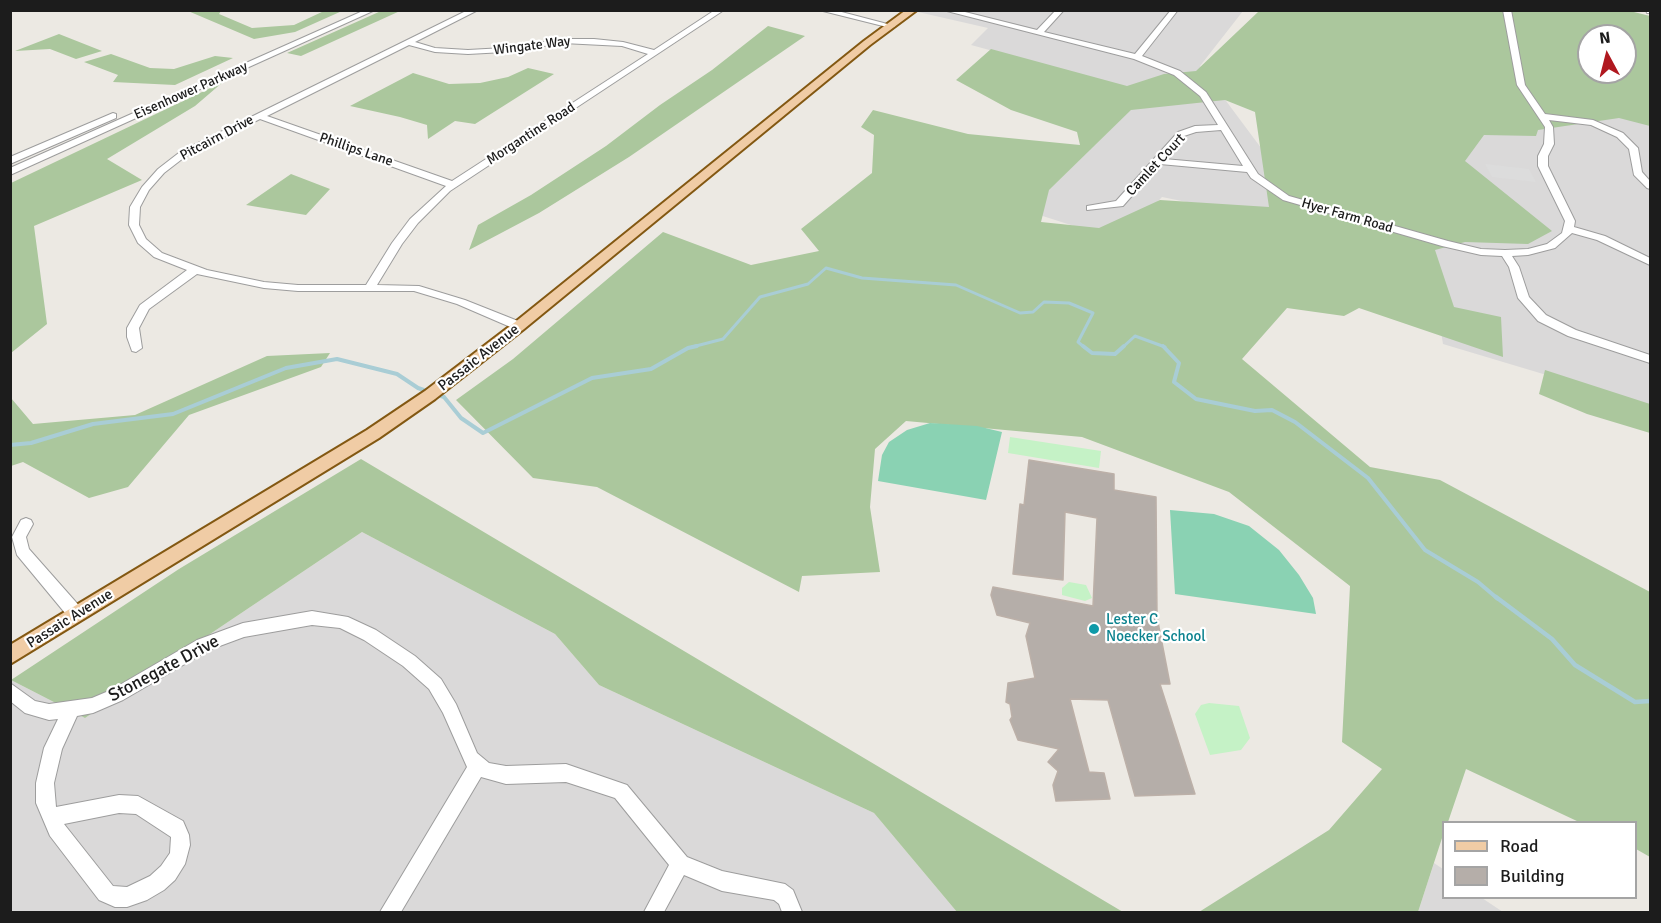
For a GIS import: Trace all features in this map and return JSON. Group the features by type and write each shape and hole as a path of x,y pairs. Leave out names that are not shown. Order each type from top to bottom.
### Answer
{"main road":[{"name":"Passaic Avenue","path":"10,656 374,434 435,391 519,327 913,10"}],"street":[{"name":"Eisenhower Parkway","path":"10,161 354,10"},
{"name":"Eisenhower Parkway","path":"10,172 372,10"},
{"name":"Pitcairn Drive","path":"475,10 183,154 156,175 139,198 134,225 142,241 158,255 195,270 232,280 307,288 370,286 415,288 437,293 519,327"},
{"name":"Morgantine Road","path":"370,286 414,221 453,184 721,10"},
{"path":"822,10 891,26"},
{"name":"Hyer Farm Road","path":"946,10 1137,57 1164,67 1190,82 1203,94 1248,169 1271,189 1304,204 1481,252 1528,252 1551,246 1562,239 1570,229"},
{"path":"1039,32 1061,10"},
{"path":"1137,57 1175,10"},
{"path":"1507,10 1519,81 1544,117 1551,132 1543,166 1568,214 1570,229 1601,238 1650,262"},
{"name":"Wingate Way","path":"410,43 435,50 480,52 563,41 594,41 623,44 654,53"},
{"name":"Phillips Lane","path":"259,116 453,184"},
{"path":"1544,117 1593,123 1620,135 1634,148 1637,173 1650,186"},
{"name":"Camlet Court","path":"1090,208 1119,204 1186,131 1223,127"},
{"path":"1158,161 1248,169"},
{"path":"1505,253 1514,267 1524,298 1542,318 1572,333 1650,358"},
{"path":"136,348 133,327 144,307 195,270"},
{"path":"26,524 19,537 22,551 76,615"},
{"name":"Stonegate Drive","path":"10,690 32,708 49,712 71,710 93,705 117,695 203,645 243,630 312,618 342,622 370,635 408,661 435,684 450,709 471,759 478,765"},
{"path":"51,817 119,804 138,805 176,828 180,835 181,845 173,865 157,883 140,893 115,897 106,893 57,829 51,817 45,803 45,783 53,748 71,710"},
{"path":"390,912 478,765 485,770 506,775 566,773 621,791 680,864 722,881 778,891 786,897 792,912"},
{"path":"654,912 680,864"}],"shaded area":[{"path":"919,10 1243,11 1200,66 1282,176 1455,11 1553,101 1650,125 1650,406 1443,344 1428,251 1162,197 1121,241 1027,211 1148,93 971,45 988,28 918,12"},
{"path":"1485,164 1529,169 1536,182 1492,177"},
{"path":"362,532 555,634 599,685 874,813 957,912 11,912 11,680 85,718"},
{"path":"1434,863 1442,868 1442,899 1484,899 1503,912 1418,912"}],"green space":[{"path":"1626,10 1650,16 1650,126 1619,118 1538,130 1536,136 1484,135 1465,161 1552,231 1528,244 1465,242 1435,250 1454,307 1501,317 1503,357 1359,308 1344,316 1287,308 1242,359 1370,467 1440,480 1650,592 1650,857 1637,850 1637,821 1577,821 1466,769 1448,821 1442,821 1442,838 1418,912 1199,912 1329,830 1382,769 1342,742 1350,586 1229,492 1082,437 906,421 875,449 870,507 880,572 802,576 799,592 597,487 533,478 456,400 513,359 663,232 751,265 819,251 801,229 872,173 874,135 861,127 873,110 968,134 1080,145 1077,132 1011,110 956,80 991,49 1127,86 1164,74 1196,71 1258,12 1248,11","holes":["1225,100 1255,112 1269,207 1160,200 1099,228 1041,222 1049,190 1131,110"]},
{"path":"188,11 221,11 219,14 252,28 294,25 324,11 342,11 295,32 254,39"},
{"path":"381,11 400,11 301,56 287,53"},
{"path":"768,26 805,36 629,157 539,213 469,250 478,225 531,195 606,146 660,105 712,70"},
{"path":"59,34 102,51 76,59 50,49 15,51"},
{"path":"111,54 150,68 174,69 215,56 233,58 175,85 113,82 118,75 84,62"},
{"path":"528,68 554,74 475,124 455,121 428,139 427,125 350,106 413,73 449,84 480,83 508,77"},
{"path":"223,82 195,106 107,159 142,180 34,226 47,324 11,353 11,183"},
{"path":"291,174 330,189 306,215 246,205"},
{"path":"330,353 321,367 189,415 128,487 89,498 23,462 11,466 11,398 33,424 135,415 267,356"},
{"path":"1545,370 1650,404 1650,433 1587,414 1539,394"},
{"path":"930,423 977,426 1002,432 986,500 878,481 882,455 889,442 907,430"},
{"path":"1010,437 1101,451 1099,468 1008,453"},
{"path":"361,459 1123,912 957,912 874,813 599,685 555,634 362,532 85,718 11,680 179,569"},
{"path":"1170,510 1214,514 1249,526 1279,550 1299,575 1313,598 1316,614 1175,594"},
{"path":"1069,582 1086,585 1092,598 1085,601 1062,595 1062,588"},
{"path":"1209,703 1239,706 1250,738 1241,750 1210,755 1195,714 1201,705"}],"building":[{"name":"Lester C Noecker School","path":"1029,460 1114,474 1114,490 1156,497 1157,617 1170,684 1160,684 1195,794 1135,796 1108,700 1070,699 1089,772 1104,773 1110,799 1056,801 1053,785 1058,771 1048,762 1059,749 1018,740 1010,720 1012,717 1010,704 1006,702 1008,683 1035,678 1026,636 1030,623 997,615 991,595 993,587 1093,606 1097,518 1065,512 1063,580 1013,574 1020,504 1024,505"}],"waterway":[{"path":"692,347 723,339 760,297 808,284 826,268 862,278 956,285 1020,313 1033,312 1044,302 1069,303 1093,313 1078,342 1084,347"},
{"path":"1123,347 1135,336 1163,346"},
{"path":"10,445 31,443 93,424 173,414 286,368 337,359 397,374 418,388 444,397 461,418 483,433 592,378 651,369 688,348 697,346"},
{"path":"1083,346 1092,353 1115,354 1124,346"},
{"path":"1163,346 1179,363 1174,382 1196,399 1255,411 1272,410 1295,422 1368,478 1425,550 1478,582 1498,599"},
{"path":"1496,597 1552,639 1575,665 1635,702 1650,701"}],"place":[{"name":"Lester C Noecker School","path":"1094,629"}]}
